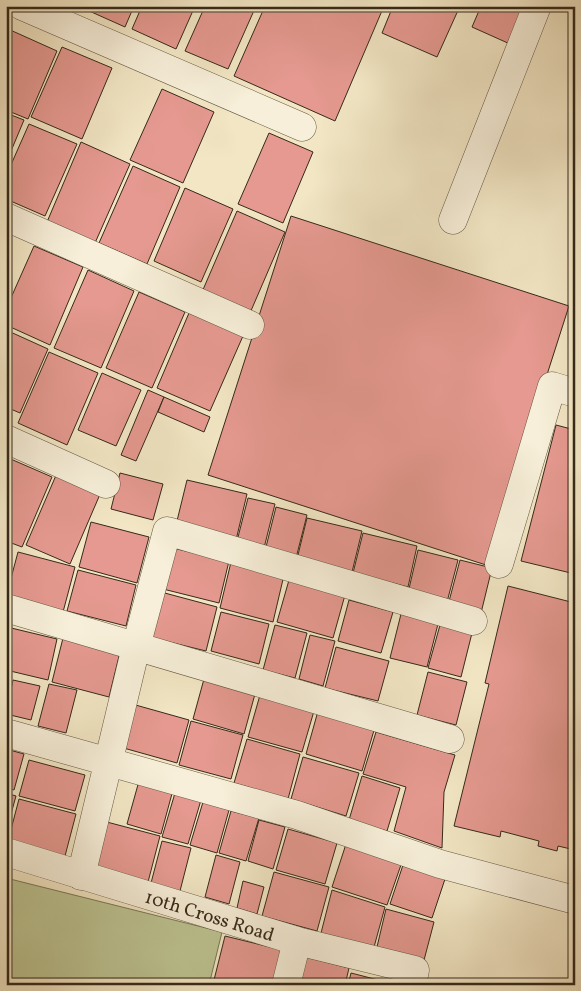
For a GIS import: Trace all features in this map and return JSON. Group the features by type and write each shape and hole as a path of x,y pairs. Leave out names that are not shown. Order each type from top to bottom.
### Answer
{"street":[{"path":"22,6 302,126"},
{"path":"453,220 537,6"},
{"path":"6,217 250,325"},
{"path":"499,564 552,386 575,393"},
{"path":"6,439 106,484"},
{"path":"81,876 136,647 167,531 473,621"},
{"path":"6,608 450,739"},
{"path":"6,733 296,815 440,864 575,900"},
{"name":"10th Cross Road","path":"6,852 414,977"},
{"path":"286,985 297,941"}],"green space":[{"path":"6,878 222,932 209,985 6,985"}],"building":[{"path":"78,6 134,6 125,27"},
{"path":"142,6 195,6 176,49 132,29"},
{"path":"205,6 256,6 228,69 185,51"},
{"path":"265,6 384,6 335,121 234,76"},
{"path":"393,6 460,6 437,57 382,33"},
{"path":"481,6 526,6 510,44 472,27"},
{"path":"8,29 57,51 28,119 6,110 6,32"},
{"path":"62,47 112,68 82,139 31,117"},
{"path":"162,89 214,112 183,183 130,160"},
{"path":"6,113 24,120 6,163"},
{"path":"29,124 77,144 45,216 6,199 6,176"},
{"path":"269,133 313,152 283,223 238,204"},
{"path":"81,142 130,164 95,243 47,222"},
{"path":"133,166 180,187 147,264 99,243"},
{"path":"185,188 233,209 201,282 154,261"},
{"path":"237,211 285,232 250,313 202,292"},
{"path":"291,216 569,306 486,565 208,475"},
{"path":"34,246 83,267 50,345 6,325 6,309"},
{"path":"88,270 134,291 101,368 54,348"},
{"path":"139,292 185,312 152,388 106,368"},
{"path":"189,313 243,336 210,411 157,388"},
{"path":"6,330 48,349 20,413 6,407"},
{"path":"49,352 98,373 67,445 18,423"},
{"path":"575,358 575,386 567,384"},
{"path":"102,373 141,390 116,446 78,430"},
{"path":"148,390 164,397 136,461 121,455"},
{"path":"164,397 210,417 204,432 158,412"},
{"path":"556,425 575,430 575,574 521,561"},
{"path":"6,457 52,477 22,547 6,541"},
{"path":"57,473 101,492 70,564 26,545"},
{"path":"120,473 163,484 153,520 111,509"},
{"path":"187,480 247,494 236,540 176,525"},
{"path":"248,498 275,504 264,548 237,541"},
{"path":"276,507 307,515 296,558 265,551"},
{"path":"307,518 362,531 352,572 297,559"},
{"path":"91,522 149,537 137,583 79,567"},
{"path":"363,533 417,546 408,587 353,573"},
{"path":"173,548 229,561 219,603 163,589"},
{"path":"418,550 458,560 447,602 408,593"},
{"path":"18,552 75,567 63,612 6,597"},
{"path":"460,560 492,568 481,613 448,605"},
{"path":"231,562 284,575 273,622 220,608"},
{"path":"78,570 136,585 126,626 67,611"},
{"path":"289,580 345,595 333,638 277,622"},
{"path":"508,586 575,603 575,714 571,727 575,728 575,850 558,846 557,851 538,846 539,841 501,831 500,837 454,826 489,684 485,683"},
{"path":"161,592 217,607 206,651 149,637"},
{"path":"349,600 393,612 381,653 338,641"},
{"path":"221,612 269,624 259,664 211,651"},
{"path":"401,614 438,624 427,667 390,658"},
{"path":"275,625 307,633 295,678 263,670"},
{"path":"440,625 472,633 461,677 428,668"},
{"path":"7,627 57,639 48,680 6,670"},
{"path":"310,635 335,641 323,686 299,679"},
{"path":"63,638 120,652 109,697 52,682"},
{"path":"336,647 389,661 378,701 325,688"},
{"path":"428,672 467,682 456,725 417,715"},
{"path":"204,679 255,694 244,734 193,719"},
{"path":"13,680 40,686 31,720 6,714"},
{"path":"49,684 77,690 66,733 38,726"},
{"path":"260,695 314,711 302,752 248,737"},
{"path":"132,704 189,720 177,763 120,747"},
{"path":"318,711 375,727 362,771 306,754"},
{"path":"191,721 243,735 231,779 179,765"},
{"path":"376,732 455,755 444,792 442,848 394,831 406,787 363,774"},
{"path":"247,739 300,754 288,799 234,783"},
{"path":"6,749 24,754 14,790 6,787"},
{"path":"303,757 359,773 346,816 291,799"},
{"path":"29,760 85,775 75,811 19,796"},
{"path":"362,776 400,788 387,831 349,820"},
{"path":"139,781 173,790 161,834 127,824"},
{"path":"6,793 16,796 6,832"},
{"path":"175,793 201,800 188,844 162,837"},
{"path":"19,799 76,814 65,856 8,841"},
{"path":"203,802 229,810 217,853 190,845"},
{"path":"231,811 259,818 246,861 219,853"},
{"path":"259,820 285,827 273,869 248,861"},
{"path":"103,821 160,836 148,882 91,867"},
{"path":"288,829 337,843 325,884 276,870"},
{"path":"162,841 191,848 180,891 151,883"},
{"path":"346,844 402,862 387,905 332,887"},
{"path":"216,855 240,862 229,904 205,897"},
{"path":"404,862 446,876 432,918 390,904"},
{"path":"274,872 329,887 317,931 262,916"},
{"path":"243,881 264,887 257,914 237,908"},
{"path":"332,890 385,907 374,947 321,933"},
{"path":"386,909 434,922 423,964 376,951"},
{"path":"225,936 282,950 273,985 234,985 214,980"},
{"path":"306,957 349,968 345,985 299,985"},
{"path":"351,973 398,985 348,985"}]}
